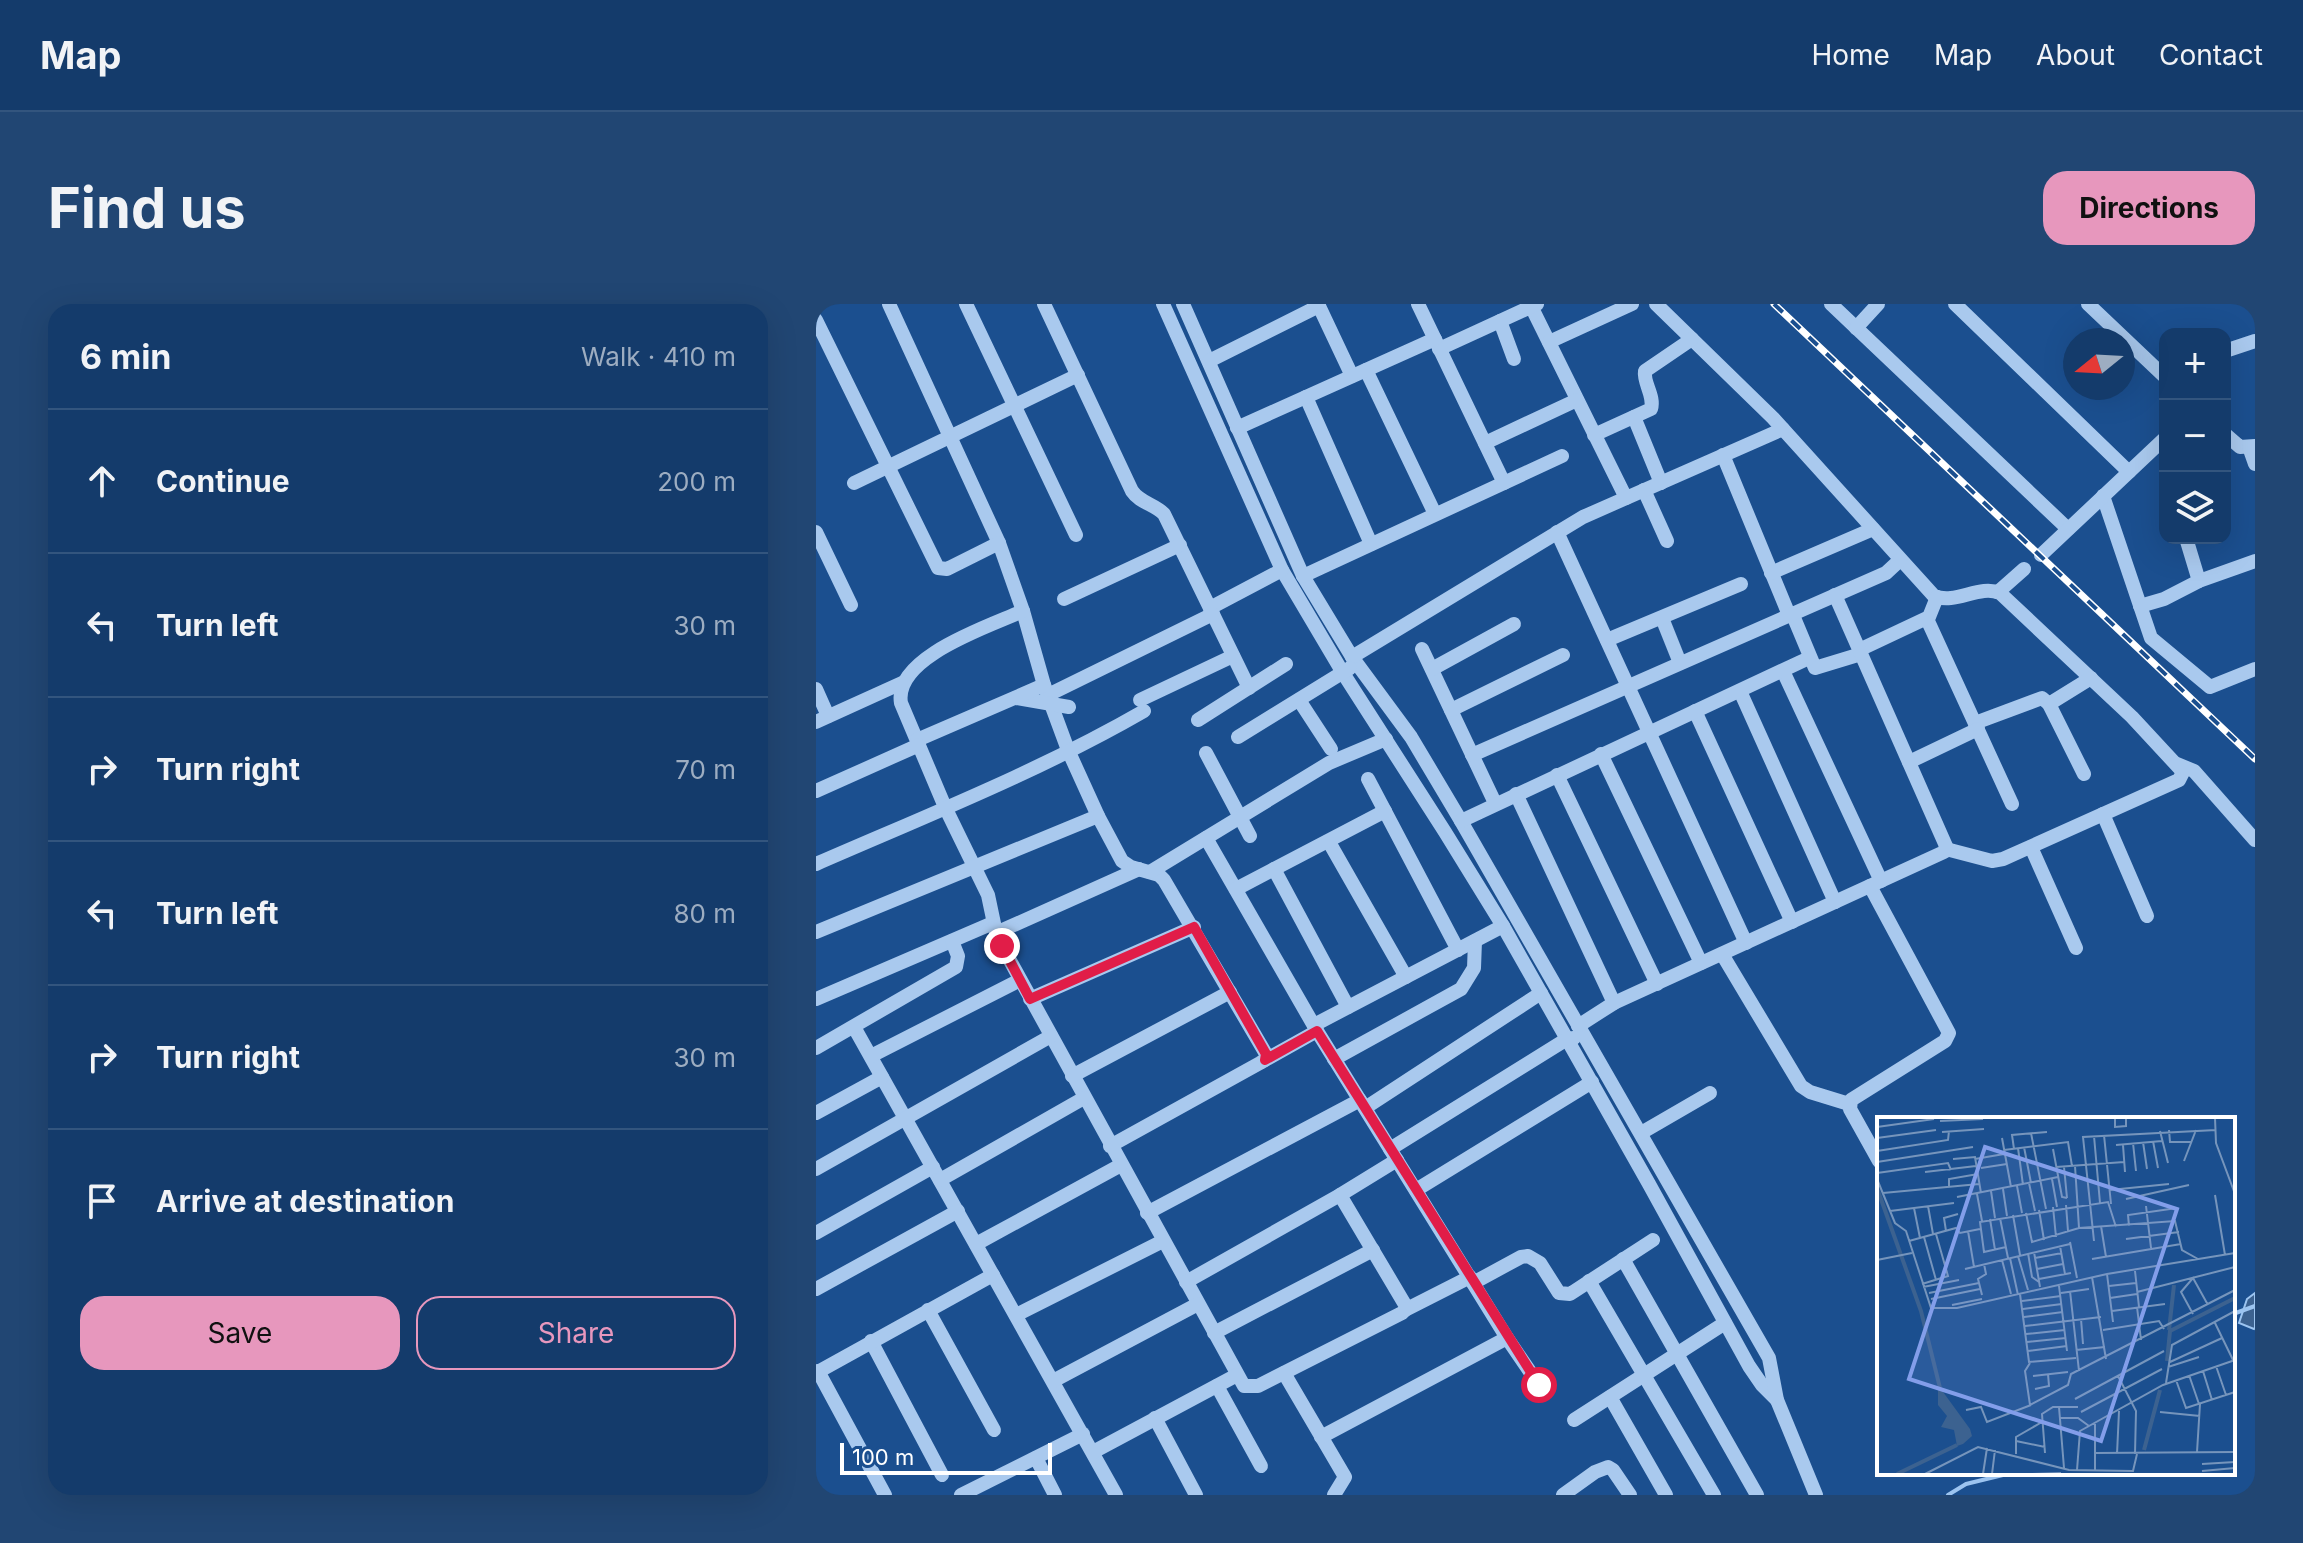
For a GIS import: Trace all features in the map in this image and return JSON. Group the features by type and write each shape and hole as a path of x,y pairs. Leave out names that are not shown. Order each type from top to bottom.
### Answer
{"street":[{"path":"889,304 999,543 1048,695 1068,750 1098,816 1122,861 1159,875 1164,880 1266,1054 1265,1060"},
{"path":"966,304 1076,535"},
{"path":"1044,304 1132,491 1137,498 1164,514 1249,688"},
{"path":"1163,304 1282,570 1343,673 1503,926 1749,1366 1777,1400"},
{"path":"1183,304 1303,576 1354,660 1411,737 1769,1358 1777,1400 1816,1495"},
{"path":"1418,304 1504,483"},
{"path":"1549,342 1632,304"},
{"path":"1656,304 1783,429 1937,597 1950,599 1998,592 2091,678 2183,772 2179,780 1997,861 1946,849"},
{"path":"1831,304 2068,529"},
{"path":"1856,328 1878,304"},
{"path":"1955,304 2129,472"},
{"path":"2088,304 2159,369"},
{"path":"1209,361 1318,305 1359,373 1435,514"},
{"path":"1237,428 1359,373 1500,321 1533,305 1626,498"},
{"path":"816,320 938,568 947,569 999,543"},
{"path":"1500,321 1514,359"},
{"path":"1594,435 1653,406 1645,376 1647,368 1692,339"},
{"path":"2231,349 2255,341"},
{"path":"854,483 1078,375"},
{"path":"1306,397 1371,544"},
{"path":"1485,443 1577,400"},
{"path":"1634,417 1661,483"},
{"path":"1238,737 1343,673 1354,660 1587,515 1783,429"},
{"path":"2231,439 2240,447 2252,446 2255,464"},
{"path":"2041,555 2159,444"},
{"path":"1723,455 1813,667 1860,652 1927,619 1937,597"},
{"path":"1303,576 1562,456"},
{"path":"1644,490 1667,541"},
{"path":"2103,496 2154,641 2206,685 2217,686 2255,669"},
{"path":"1771,573 1873,529"},
{"path":"816,532 851,605"},
{"path":"1557,532 1746,943"},
{"path":"2188,544 2199,581"},
{"path":"1064,599 1180,545"},
{"path":"1472,755 1886,573 1900,560"},
{"path":"2140,606 2255,561"},
{"path":"1998,592 2024,569"},
{"path":"816,791 1015,698 1048,695 1212,611 1282,570"},
{"path":"1607,640 1741,584"},
{"path":"1835,595 1946,849"},
{"path":"1023,611 928,656 900,688 901,703 945,807 988,895 995,928 1020,980 1244,1386 1251,1388 1284,1373 1405,1310 1521,1257 1528,1256 1540,1263 1559,1293 1570,1294 1653,1240"},
{"path":"1662,618 1680,663"},
{"path":"1927,619 2012,804"},
{"path":"1432,669 1514,624"},
{"path":"1422,649 1495,803"},
{"path":"1451,710 1563,655"},
{"path":"816,864 1068,750 1233,656"},
{"path":"1461,821 1809,658"},
{"path":"1198,720 1286,664"},
{"path":"1783,671 1876,884 1949,1033 1945,1041 1853,1097 1849,1104"},
{"path":"2049,704 2091,678"},
{"path":"816,689 822,719 904,682"},
{"path":"1740,691 1835,902"},
{"path":"1048,695 1069,707"},
{"path":"1909,762 1976,726 2039,698 2049,704 2084,774"},
{"path":"1299,700 1331,749"},
{"path":"1695,711 1792,922"},
{"path":"816,999 952,941 995,928 1145,871 1206,838 1329,763 1386,739"},
{"path":"1206,753 1250,836"},
{"path":"1601,754 1701,963"},
{"path":"2176,764 2194,771 2255,840"},
{"path":"1557,775 1657,984"},
{"path":"1368,779 1458,950"},
{"path":"1516,794 1614,1003"},
{"path":"1236,889 1385,811"},
{"path":"2103,814 2147,916"},
{"path":"816,932 1098,816"},
{"path":"1206,838 1315,1028 1539,1385"},
{"path":"1329,842 1406,977"},
{"path":"2031,847 2076,948"},
{"path":"1186,1282 1340,1195 1393,1154 1581,1031 1614,1003 1942,854 1946,849"},
{"path":"1274,869 1348,1007"},
{"path":"1110,1146 1265,1060 1348,1007 1503,926"},
{"path":"1030,999 1194,927"},
{"path":"816,1048 956,967 958,956 952,941"},
{"path":"1334,1059 1461,989 1474,968 1475,941"},
{"path":"1722,954 1801,1086 1810,1092 1849,1104 1877,1157"},
{"path":"871,1056 1020,980"},
{"path":"1072,1076 1230,992"},
{"path":"1147,1213 1362,1104 1541,993"},
{"path":"854,1027 1116,1495"},
{"path":"816,1169 1051,1036"},
{"path":"816,1113 882,1077"},
{"path":"1416,1190 1592,1082"},
{"path":"1641,1133 1710,1093"},
{"path":"816,1233 1084,1098"},
{"path":"976,1244 1121,1165"},
{"path":"1340,1195 1404,1300 1405,1310"},
{"path":"816,1289 958,1211"},
{"path":"1016,1315 1163,1241"},
{"path":"1214,1333 1373,1250"},
{"path":"1623,1259 1757,1495"},
{"path":"885,1495 817,1372 993,1275"},
{"path":"1589,1281 1714,1495"},
{"path":"1053,1381 1198,1304"},
{"path":"928,1310 994,1430"},
{"path":"1574,1420 1725,1323"},
{"path":"1321,1437 1507,1338"},
{"path":"871,1341 942,1475"},
{"path":"1284,1373 1345,1477 1334,1495"},
{"path":"1093,1452 1237,1375"},
{"path":"1217,1386 1261,1466"},
{"path":"1610,1397 1666,1495"},
{"path":"1155,1418 1196,1495"},
{"path":"961,1495 987,1489 1036,1458 1083,1434"},
{"path":"1036,1458 1055,1495"},
{"path":"1563,1495 1595,1472 1608,1467 1630,1495"}],"water":[{"path":"2255,1293 2254,1329 2239,1323 2247,1299"}],"waterway":[{"path":"2235,1313 2255,1306"},
{"path":"1948,1495 1966,1484 2003,1475"}],"railway":[{"path":"1774,304 2255,759"}],"route":[{"path":"1002,946 1030,999 1194,927 1266,1054 1265,1060 1317,1031 1539,1385"}]}
